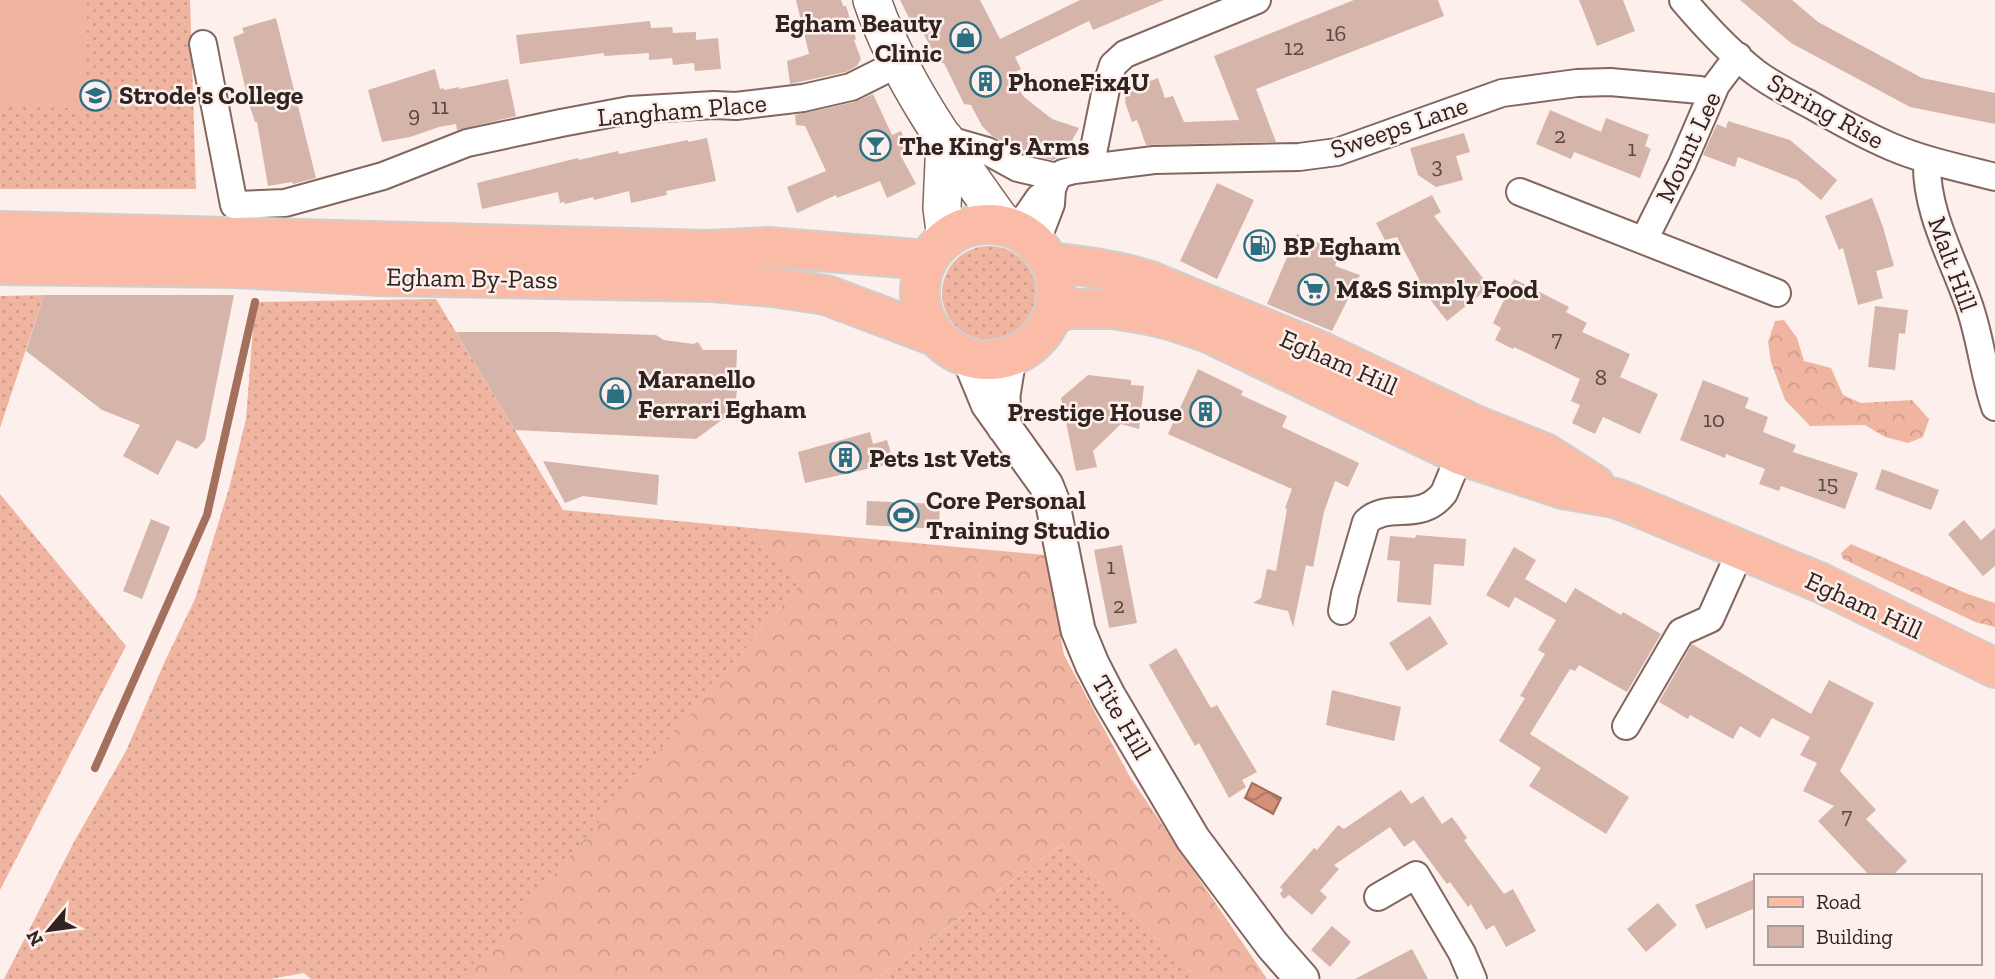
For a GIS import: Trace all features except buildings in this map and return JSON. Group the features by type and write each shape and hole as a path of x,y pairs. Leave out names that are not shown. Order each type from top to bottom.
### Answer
{"main road":[{"path":"872,0 911,88 945,139 1027,240 1055,275 1057,290 1054,314 1036,342 1020,353 990,361 969,358 946,346 935,336 920,304 922,274 937,250 970,228 985,224 1027,240"},
{"path":"937,250 945,139"},
{"name":"Egham By-Pass","path":"0,230 708,250 768,247 937,250"},
{"name":"Egham Hill","path":"1027,240 1095,267 1150,281 1320,351 1466,439"},
{"name":"Egham By-Pass","path":"0,265 237,268 380,276 712,282 826,295 935,336"},
{"name":"Egham Hill","path":"1054,314 1068,309 1114,309 1149,314 1211,334 1306,382 1466,439 1545,453 1615,498 1821,583 1995,668"}],"street":[{"path":"1100,166 1107,84 1113,65 1125,54 1257,0"},
{"name":"Spring Rise","path":"1683,0 1707,28 1756,72 1781,89 1851,128 1893,147 1927,160 1995,177"},
{"name":"Langham Place","path":"203,44 234,205 285,203 384,188 467,143 630,110 736,106 803,97 851,87 899,63"},
{"name":"Mount Lee","path":"1644,240 1682,164 1716,85 1738,56"},
{"name":"Sweeps Lane","path":"1055,183 1063,173 1154,160 1299,157 1337,152 1502,93 1554,86 1610,82 1700,90 1711,95"},
{"path":"945,139 987,151 1018,168 1055,183 1039,198 1027,240"},
{"name":"Malt Hill","path":"1927,160 1930,199 1971,310 1995,407"},
{"path":"1520,192 1777,293"},
{"name":"Tite Hill","path":"969,358 988,404 1046,485 1052,500 1078,631 1109,697 1193,839 1273,946 1302,979"},
{"path":"1004,427 1003,395 1009,358"},
{"path":"1342,611 1366,522 1380,513 1424,509 1438,500 1444,493 1466,439"},
{"path":"1626,726 1681,632 1710,619 1741,550"},
{"path":"1378,897 1410,868 1462,953 1473,979"}],"green space":[{"name":"Strode's College","path":"0,0 190,0 196,189 0,189"},
{"path":"0,0 87,0 86,109 0,105"},
{"path":"989,246 1007,250 1022,260 1032,275 1036,293 1032,311 1022,326 1007,336 989,340 971,336 956,326 946,311 942,293 946,275 956,260 971,250"},
{"path":"44,295 0,428 0,296"},
{"path":"436,299 563,510 751,528 801,583 470,976 473,979 311,979 304,973 270,979 4,979 74,842 126,751 195,599 230,485 246,419 255,302"},
{"path":"1784,320 1797,338 1804,361 1831,368 1843,395 1861,403 1912,400 1929,419 1923,437 1908,443 1885,437 1865,425 1810,426 1785,400 1771,362 1768,342 1775,321"},
{"path":"0,494 126,646 0,890"},
{"path":"751,528 1045,555 1064,655 1130,777 1267,979 1199,979 1062,844 876,979 473,979 469,976 800,584"},
{"path":"1851,544 1995,603 1995,627 1975,622 1843,559 1841,553"},
{"path":"1062,844 1199,979 876,979"}],"water":[{"path":"1252,783 1281,798 1273,814 1245,798"}],"waterway":[{"path":"95,768 207,515 255,302"}],"place":[{"name":"Egham Beauty Clinic","path":"965,38"},
{"name":"PhoneFix4U","path":"985,82"},
{"name":"Strode's College","path":"96,95"},
{"name":"The King's Arms","path":"876,146"},
{"name":"BP Egham","path":"1260,246"},
{"name":"M&S Simply Food","path":"1313,289"},
{"name":"Maranello Ferrari Egham","path":"615,394"},
{"name":"Prestige House","path":"1205,412"},
{"name":"Pets 1st Vets","path":"846,458"},
{"name":"Core Personal Training Studio","path":"903,515"}]}
